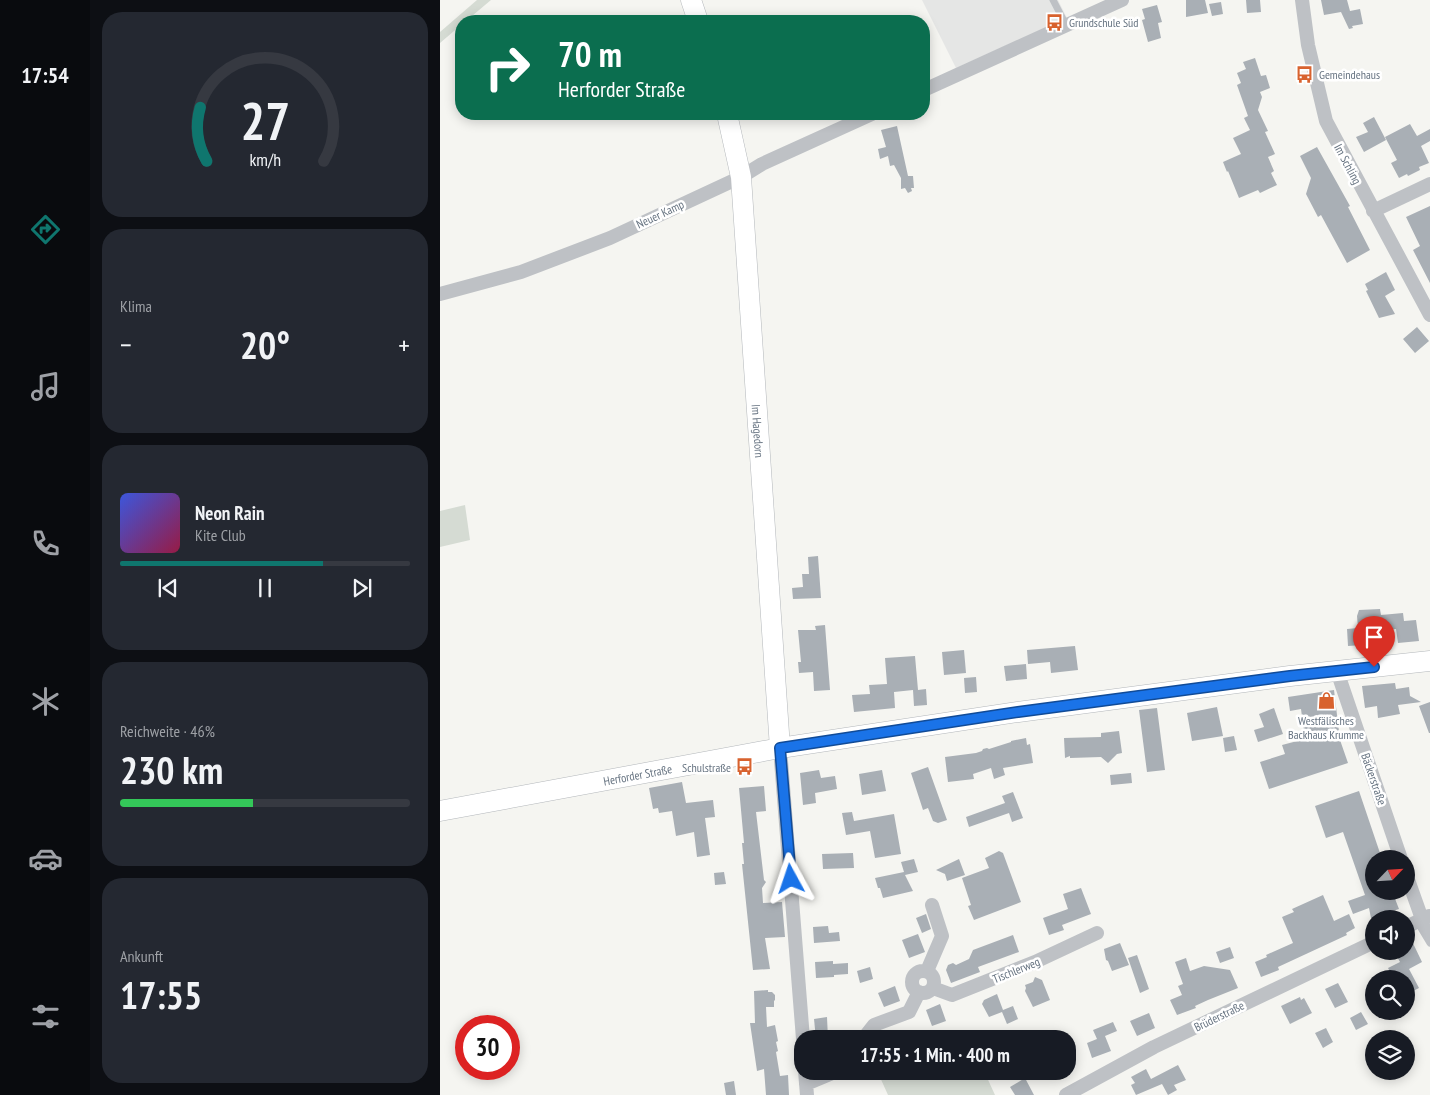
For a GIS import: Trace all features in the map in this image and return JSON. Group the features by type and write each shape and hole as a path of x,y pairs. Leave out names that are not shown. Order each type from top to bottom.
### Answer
{"main road":[{"path":"691,0 696,15"},
{"name":"Im Hagedorn","path":"728,120 741,177 780,748"},
{"name":"Herforder Straße","path":"440,812 780,748 1018,712 1337,671 1430,661"}],"street":[{"path":"930,87 1122,0"},
{"name":"Im Schling","path":"1302,0 1308,45 1326,121 1430,315"},
{"name":"Neuer Kamp","path":"440,294 521,272 610,238 741,177 762,164 859,120"},
{"path":"1373,211 1430,184"},
{"name":"Bäckerstraße","path":"1337,671 1398,850"},
{"path":"780,748 802,1030"},
{"path":"1413,900 1419,921 1430,931"},
{"path":"927,971 942,936 932,905"},
{"name":"Tischlerweg","path":"933,988 952,995 1035,962 1097,933"},
{"name":"Brüderstraße","path":"1066,1095 1154,1047 1365,946"},
{"path":"922,971 927,971 934,978 933,988 927,992 919,992 912,985 914,976 922,971"},
{"path":"870,1030 874,1025 909,1012 919,992"}],"lane":[{"path":"1053,0 1066,26"},
{"path":"1419,921 1430,942"}],"shaded area":[{"path":"477,0 491,0 473,15 460,15"},
{"path":"922,0 1058,0 1067,18 956,68"},
{"path":"455,19 455,30 440,43 440,32"},
{"path":"465,505 470,540 440,547 440,511"},
{"path":"881,1080 988,1080 995,1095 888,1095"}],"building":[{"path":"1186,0 1205,0 1208,13 1186,17"},
{"path":"1246,0 1260,0 1261,12 1247,13"},
{"path":"1321,0 1347,0 1350,11 1360,9 1363,24 1352,26 1353,28 1349,29 1341,12 1324,15"},
{"path":"1221,2 1223,14 1212,16 1209,4"},
{"path":"1157,5 1162,22 1158,23 1161,38 1148,42 1142,20 1145,19 1142,9"},
{"path":"1255,58 1261,76 1266,75 1270,88 1260,92 1262,97 1258,110 1268,131 1265,132 1275,154 1268,157 1274,171 1271,173 1277,185 1260,193 1258,190 1239,198 1223,162 1241,154 1233,138 1250,130 1244,118 1248,116 1237,85 1241,83 1237,73 1246,69 1243,62"},
{"path":"1374,117 1386,140 1364,152 1356,137 1368,132 1363,123"},
{"path":"1410,124 1417,136 1430,129 1430,141 1421,146 1429,163 1419,167 1420,170 1408,176 1407,174 1399,178 1391,163 1397,160 1385,137"},
{"path":"897,126 908,176 913,176 914,188 911,188 912,191 908,193 905,188 901,189 901,178 894,165 890,166 888,156 880,159 878,149 886,147 881,130"},
{"path":"1317,147 1350,206 1348,207 1370,250 1347,263 1321,215 1318,217 1306,194 1311,178 1300,156"},
{"path":"1430,206 1430,283 1413,250 1420,246 1406,217"},
{"path":"1386,272 1395,290 1385,296 1395,314 1379,318 1366,291 1368,290 1365,284"},
{"path":"1417,327 1429,341 1415,353 1403,339"},
{"path":"818,556 821,598 793,599 792,588 803,587 802,574 809,574 808,557"},
{"path":"1380,609 1381,615 1403,613 1404,621 1416,620 1419,641 1398,643 1396,629 1361,632 1363,645 1348,646 1347,629 1358,628 1357,616 1359,610"},
{"path":"825,625 830,690 814,691 813,672 799,673 798,662 801,662 798,630 816,630 815,626"},
{"path":"1075,646 1078,670 1051,673 1050,662 1028,664 1027,650"},
{"path":"964,650 966,673 944,675 942,652"},
{"path":"915,656 918,690 926,689 927,705 914,706 913,690 894,692 895,708 854,712 852,695 870,694 869,685 887,684 885,658"},
{"path":"1026,664 1027,679 1006,681 1004,666"},
{"path":"976,677 977,692 965,693 964,678"},
{"path":"1395,683 1396,689 1409,687 1410,696 1421,702 1398,705 1400,714 1378,718 1377,706 1365,708 1362,686"},
{"path":"1334,690 1340,740 1348,763 1269,789 1260,762 1285,754 1282,745 1305,739 1301,709 1290,711 1288,697"},
{"path":"1430,702 1430,733 1429,733 1419,706"},
{"path":"1217,707 1223,736 1192,741 1187,713"},
{"path":"1157,708 1165,770 1147,772 1139,710"},
{"path":"1274,708 1283,734 1258,742 1254,730 1264,727 1259,714"},
{"path":"1119,731 1122,753 1117,754 1108,763 1101,757 1070,758 1070,756 1065,758 1064,738 1101,737 1101,733"},
{"path":"1234,736 1237,750 1225,752 1223,738"},
{"path":"1026,738 1027,745 1030,744 1033,763 1003,768 1005,775 994,779 991,768 973,774 974,779 948,782 945,757 976,753 983,749"},
{"path":"928,767 947,820 938,823 933,821 928,808 923,810 911,773"},
{"path":"819,770 821,778 835,776 837,789 815,793 816,803 803,805 800,773"},
{"path":"882,770 886,791 862,795 859,774"},
{"path":"1131,773 1132,783 1111,785 1110,775"},
{"path":"682,782 686,803 713,800 715,817 705,818 710,855 697,857 694,832 676,836 672,811 659,813 658,808 653,809 649,788"},
{"path":"764,786 766,811 756,812 764,880 766,882 762,888 763,903 782,902 785,937 765,938 770,969 753,970 742,864 744,864 742,843 744,843 739,788"},
{"path":"1359,791 1379,850 1365,850 1365,895 1343,832 1326,838 1315,806"},
{"path":"1013,792 1023,818 1012,822 1009,813 969,827 966,817 1005,803 1002,796"},
{"path":"852,812 854,821 894,814 901,854 875,858 870,831 846,835 842,813"},
{"path":"999,851 1003,853 1021,902 974,920 968,906 971,905 962,878 989,868 985,858"},
{"path":"853,853 854,868 823,869 822,854"},
{"path":"914,859 918,872 905,875 913,891 883,898 875,878 904,872 901,862"},
{"path":"959,859 965,875 947,881 945,874 936,870"},
{"path":"724,872 726,884 715,885 714,873"},
{"path":"1081,888 1091,914 1062,925 1064,930 1049,935 1043,918 1068,909 1063,894"},
{"path":"1323,895 1334,921 1349,914 1355,928 1346,933 1347,935 1278,967 1279,970 1261,977 1255,962 1293,943 1282,917 1294,912 1292,909"},
{"path":"1365,895 1365,900 1396,900 1399,909 1369,910 1369,908 1353,914 1348,901"},
{"path":"926,914 931,929 922,933 916,918"},
{"path":"828,926 829,933 839,932 840,941 814,943 813,927"},
{"path":"918,934 925,952 909,958 902,940"},
{"path":"1013,935 1019,952 978,967 980,972 951,983 946,970 948,965 953,963 956,965 969,959 973,950"},
{"path":"1120,943 1129,965 1112,971 1106,960 1104,949"},
{"path":"1230,947 1234,958 1220,963 1216,952"},
{"path":"1415,947 1422,962 1410,970 1389,970 1388,968 1400,962 1399,960 1415,960"},
{"path":"1137,955 1149,989 1140,993 1128,958"},
{"path":"1186,958 1190,971 1204,966 1230,970 1238,988 1177,1015 1170,1000 1182,995 1178,986 1183,984 1175,962"},
{"path":"833,961 833,964 848,963 848,974 816,978 815,962"},
{"path":"870,967 873,979 860,983 857,971"},
{"path":"1035,977 1042,980 1050,1000 1033,1007 1025,991 1025,985 1033,982"},
{"path":"1415,980 1419,988 1415,990"},
{"path":"1338,983 1348,1002 1335,1008 1325,989"},
{"path":"895,986 900,1001 884,1007 878,993"},
{"path":"768,990 768,992 772,992 775,995 775,1000 774,1007 766,1007 767,1027 775,1025 778,1041 776,1042 778,1051 776,1052 780,1076 788,1075 789,1095 766,1095 764,1069 757,1071 750,1023 755,1023 754,991"},
{"path":"997,994 1003,1010 1013,1006 1018,1019 1007,1024 1002,1012 989,1017 982,1004 984,1000"},
{"path":"1300,997 1301,1000 1304,998 1312,1013 1290,1024 1281,1006"},
{"path":"940,1004 946,1021 932,1026 926,1010"},
{"path":"1361,1012 1368,1024 1356,1030 1350,1018"},
{"path":"1149,1013 1155,1028 1137,1036 1130,1021"},
{"path":"827,1017 828,1030 815,1030 814,1019"},
{"path":"1113,1022 1117,1031 1105,1036 1111,1051 1092,1058 1087,1043 1097,1039 1093,1030"},
{"path":"1326,1028 1333,1042 1323,1048 1315,1033"},
{"path":"1178,1065 1186,1080 1174,1085 1177,1090 1168,1095 1162,1084 1136,1095 1131,1085 1135,1083 1131,1077 1146,1069 1151,1079"},
{"path":"1022,1080 1026,1080 1034,1095 1015,1095 1010,1087"},
{"path":"734,1081 736,1095 726,1095 724,1083"}],"place":[{"name":"Grundschule Süd","path":"1055,22"},
{"name":"Gemeindehaus","path":"1305,74"},
{"name":"Westfälisches Backhaus Krumme","path":"1326,701"},
{"name":"Schulstraße","path":"745,767"}],"route":[{"path":"791,879 780,748 1018,712 1290,676 1374,667"}]}
